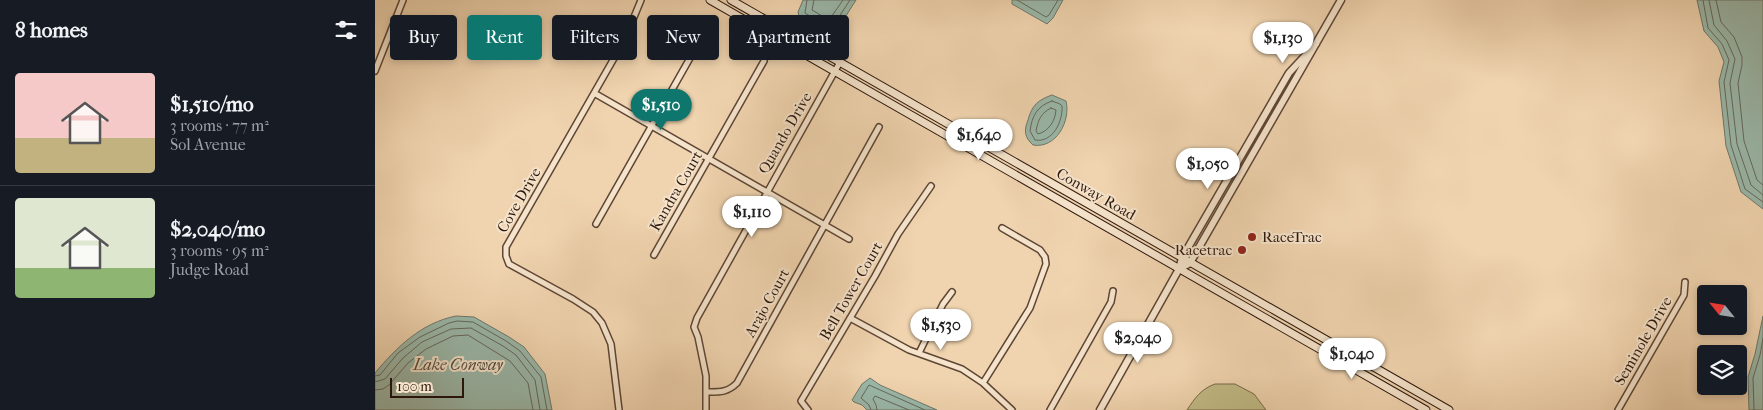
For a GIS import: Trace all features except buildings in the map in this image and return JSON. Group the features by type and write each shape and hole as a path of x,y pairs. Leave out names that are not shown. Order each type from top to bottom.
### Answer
{"main road":[{"name":"Conway Road","path":"710,0 1427,410"},
{"name":"Conway Road","path":"731,0 1433,401 1440,408 1449,410"},
{"path":"968,148 980,150 990,148"},
{"path":"1288,331 1302,334 1311,332"}],"street":[{"path":"375,72 377,60 403,0"},
{"name":"Cove Drive","path":"619,410 611,344 602,324 593,312 509,264 506,256 506,247 625,39 641,0"},
{"path":"1179,269 1190,263 1341,0"},
{"path":"1101,410 1179,269 1182,258 1289,73 1316,44"},
{"path":"597,224 689,60"},
{"name":"Kandra Court","path":"654,255 764,62"},
{"name":"Quando Drive","path":"706,410 706,376 699,337 694,327 697,318 840,62"},
{"path":"594,94 849,239"},
{"name":"Arajo Court","path":"706,392 723,392 737,383 879,127"},
{"name":"Bell Tower Court","path":"808,410 801,401 898,234 931,186"},
{"path":"983,383 1030,308 1046,264 1045,257 1040,250 1003,228"},
{"name":"Seminole Drive","path":"1618,410 1683,295 1685,282"},
{"path":"919,353 943,304 952,292"},
{"path":"1050,410 1111,302 1113,292"},
{"path":"850,318 909,350 962,370 983,383 1012,410"},
{"path":"1427,410 1433,401"}],"shaded area":[{"path":"1215,384 1235,384 1254,394 1266,410 1187,410 1202,391"}],"water":[{"path":"803,0 856,0 847,15 799,15 798,12"},
{"path":"1012,0 1063,0 1053,18 1047,24 1012,4"},
{"path":"1697,0 1763,0 1763,209 1741,192 1726,146 1719,81 1724,62 1718,47 1704,31"},
{"path":"1052,95 1066,101 1067,109 1064,125 1049,143 1033,145 1026,133 1031,110 1043,99"},
{"name":"Lake Conway","path":"456,316 474,317 524,347 545,374 552,410 375,410 375,373 411,337 432,324"},
{"path":"1763,316 1763,410 1749,410 1748,377"},
{"path":"870,378 880,385 937,410 867,410 852,400 862,384"}],"place":[{"name":"RaceTrac","path":"1252,237"},
{"name":"Racetrac","path":"1242,250"}]}
